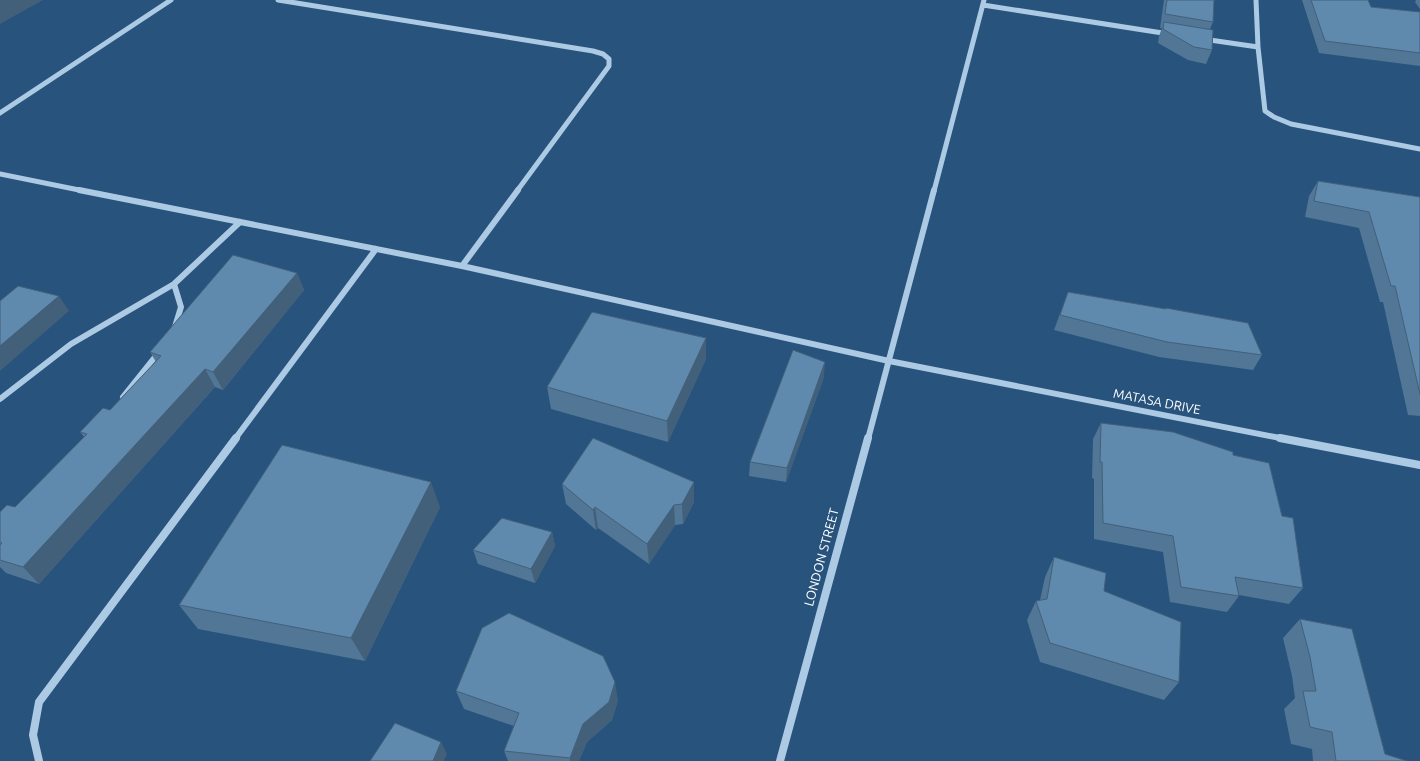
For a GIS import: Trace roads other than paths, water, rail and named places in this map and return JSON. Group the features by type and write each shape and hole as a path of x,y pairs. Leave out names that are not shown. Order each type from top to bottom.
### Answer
{"street":[{"path":"0,113 171,0"},
{"path":"278,0 593,51 603,54 608,59 609,66 462,266"},
{"path":"1256,0 1258,47 1265,111 1269,115 1277,120 1291,124 1420,149"},
{"path":"983,2 1172,34"},
{"name":"LONDON STREET","path":"780,761 889,361 983,2"},
{"path":"1195,38 1258,47"},
{"name":"MATASA DRIVE","path":"0,174 462,266 889,361 1420,465"},
{"path":"0,399 72,344 174,284 240,222"},
{"path":"39,761 33,735 39,702 376,249"},
{"path":"173,335 181,307 174,284"},
{"path":"120,400 163,347"}]}
